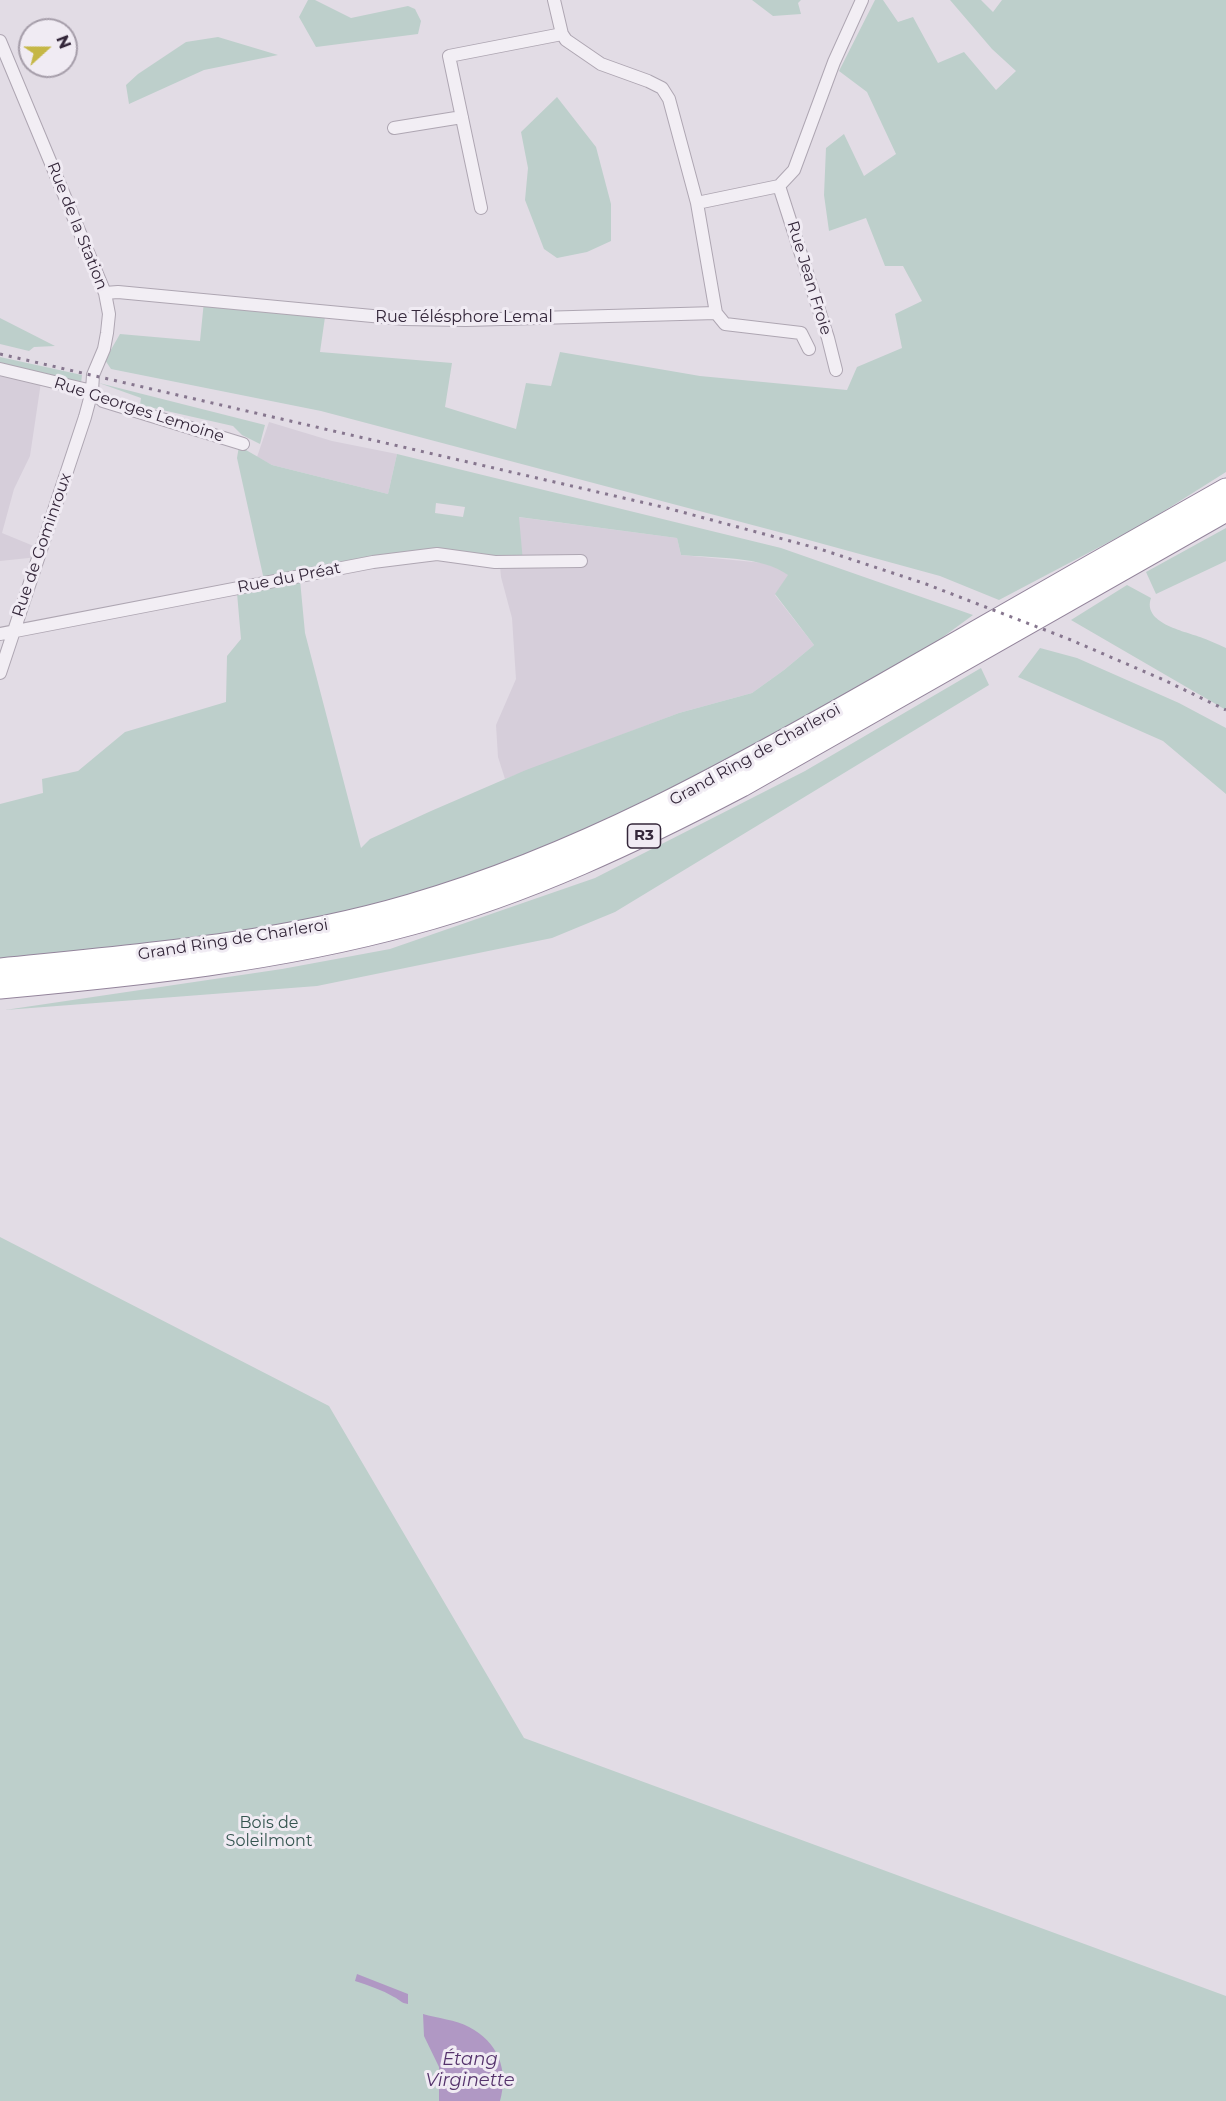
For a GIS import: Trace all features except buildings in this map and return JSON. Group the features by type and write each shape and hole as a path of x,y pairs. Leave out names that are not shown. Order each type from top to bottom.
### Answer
{"highway":[{"name":"Grand Ring de Charleroi","path":"0,969 131,956 272,937 410,905 543,859 607,832 735,768 1226,489"},
{"name":"Grand Ring de Charleroi","path":"0,988 132,975 275,956 414,924 549,877 613,851 733,790 1226,511"}],"street":[{"path":"554,0 562,34 575,47 601,64 662,88 669,99 697,203 716,313"},
{"path":"697,203 779,186 794,170 834,62 862,0"},
{"path":"481,208 449,56 562,34"},
{"name":"Rue de la Station","path":"0,41 108,305 104,348 93,375 92,391 85,417"},
{"path":"394,128 462,117"},
{"name":"Rue Jean Froie","path":"779,186 828,338 836,370"},
{"name":"Rue Télésphore Lemal","path":"105,293 118,292 404,319 466,320 716,313 725,324 801,333 809,349"},
{"name":"Rue Georges Lemoine","path":"0,369 92,391 103,401 243,444"},
{"name":"Rue de Gominroux","path":"0,673 85,417"},
{"name":"Rue du Préat","path":"0,634 373,562 437,554 495,562 581,561"}],"shaded area":[{"path":"0,372 41,382 30,456 14,489 2,533 41,549 38,557 0,561"},
{"path":"269,422 332,441 397,454 388,494 272,465 257,457"},
{"path":"518,517 677,538 681,555 764,563 780,569 789,575 775,595 814,645 752,693 679,713 505,779 498,757 496,725 516,679 512,618 500,566"}],"green space":[{"path":"308,0 315,0 351,18 408,6 415,9 421,21 418,34 316,47 299,17"},
{"path":"752,0 801,0 798,3 801,14 773,16"},
{"path":"875,0 883,0 898,22 913,17 938,63 964,52 996,90 1016,71 992,49 950,0 981,0 993,12 1002,0 1226,0 1226,472 1145,523 999,600 940,576 794,536 321,411 111,369 105,360 120,334 200,341 204,301 325,317 320,352 452,363 445,407 516,429 526,383 551,386 560,352 700,376 847,390 857,367 902,348 895,314 922,301 903,266 885,266 866,218 829,231 824,195 826,148 844,134 864,176 896,154 867,92 839,71"},
{"path":"218,37 278,55 204,70 129,104 126,85 138,74 186,42"},
{"path":"557,97 596,147 611,204 611,241 587,252 557,258 544,249 525,200 528,168 521,132"},
{"path":"0,318 55,346 34,347 29,351 0,344"},
{"path":"0,357 82,375 81,384 0,369"},
{"path":"99,383 265,425 260,444 242,435 233,426 140,405 141,398"},
{"path":"239,446 272,465 388,494 397,454 781,548 973,615 917,656 607,832 424,895 224,939 0,958 0,804 43,793 42,779 78,771 125,732 226,702 227,656 241,639 237,593 300,580 305,633 361,848 370,839 526,770 679,713 752,693 814,645 775,594 788,575 777,569 751,561 681,555 677,538 519,517 523,562 429,553 264,580 237,458","holes":["436,503 465,507 463,517 435,513"]},
{"path":"1226,528 1226,561 1156,594 1146,572"},
{"path":"1127,585 1151,598 1150,607 1158,620 1175,629 1226,648 1226,710 1071,620"},
{"path":"1040,648 1077,658 1179,703 1226,728 1226,794 1163,741 1018,677"},
{"path":"981,668 989,685 615,912 552,938 317,986 5,1010 282,969 390,949 595,878 805,771"},
{"name":"Bois de Soleilmont","path":"0,1237 329,1406 524,1738 1226,1996 1226,2101 0,2101"}],"water":[{"path":"357,1974 408,1994 408,2004 355,1981"},
{"name":"Étang Virginette","path":"423,2014 464,2025 479,2033 487,2041 499,2058 502,2068 500,2101 439,2101 439,2067 424,2036"}],"railway":[{"path":"0,354 667,508 820,549 926,584 1071,640 1164,680 1226,710"}]}
